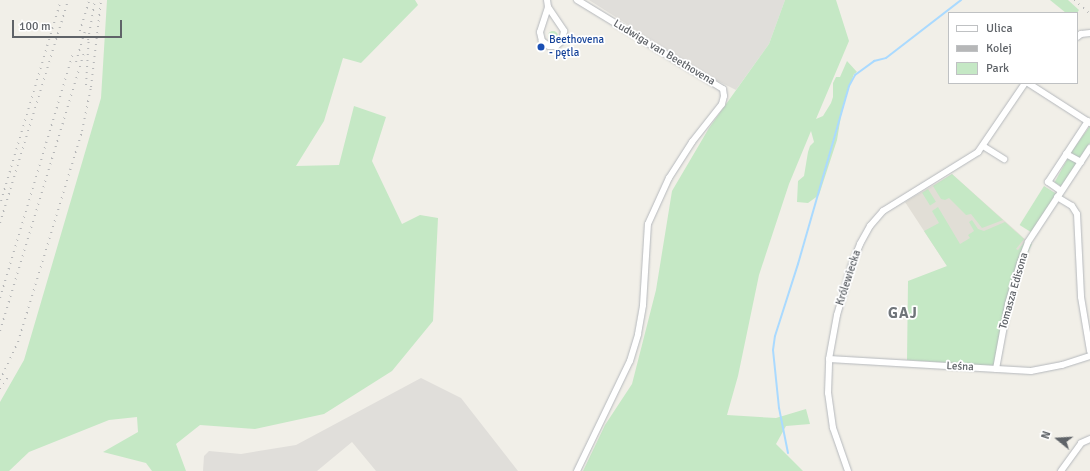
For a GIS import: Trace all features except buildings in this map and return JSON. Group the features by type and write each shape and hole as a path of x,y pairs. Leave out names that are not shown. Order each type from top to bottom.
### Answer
{"street":[{"path":"546,0 548,7 564,31 562,42 556,46 549,46 542,41 540,32 548,7"},
{"name":"Ludwiga van Beethovena","path":"577,0 723,89 724,96 722,104 692,142 669,178 648,224 642,305 638,334 632,355 620,385 577,471"},
{"path":"1078,36 1081,34 1090,33"},
{"name":"Królewiecka","path":"848,471 833,428 828,393 829,359 837,315 852,264 870,226 883,210 978,152 1025,84"},
{"name":"Królewiecka","path":"1028,84 1089,122"},
{"path":"1061,191 1048,182 1089,122"},
{"path":"983,146 1004,159"},
{"name":"Tomasza Edisona","path":"996,369 1008,304 1028,242 1090,148"},
{"path":"1066,154 1081,162"},
{"path":"1057,197 1072,206 1077,214 1081,297 1090,351"},
{"name":"Leśna","path":"829,359 1032,371 1062,365 1090,356"},
{"path":"1062,471 1081,443 1090,439"}],"shaded area":[{"path":"589,0 785,0 769,44 736,90 710,77"},
{"path":"952,174 1026,240 1011,260 968,298 905,202"},
{"path":"421,378 461,398 518,471 376,471 352,442 317,471 203,471 204,456 209,451 241,454 296,445"}],"green space":[{"path":"107,0 415,0 418,5 361,63 343,58 324,121 296,166 339,165 354,106 386,117 372,161 402,224 420,215 438,218 433,321 392,371 324,414 255,429 200,425 176,444 186,471 152,471 146,463 103,452 138,432 137,417 109,420 29,452 9,471 0,471 0,402 24,360 101,98"},
{"path":"785,0 836,0 849,41 816,119 823,116 831,103 833,97 833,83 836,77 840,77 847,61 857,72 854,74 847,93 837,140 819,195 808,203 797,202 798,181 804,176 808,152 810,146 814,142 811,131 789,184 759,275 738,376 727,415 776,418 806,409 810,424 786,426 776,444 803,471 583,471 605,425 632,384 656,290 672,191 709,128 769,44"},
{"path":"1050,0 1068,0 1079,10 1078,12 1065,12"},
{"path":"551,31 555,31 557,32 557,40 551,41 548,38 548,34"},
{"path":"1090,126 1090,143 1079,159 1071,152"},
{"path":"1068,158 1077,163 1063,187 1054,182"},
{"path":"952,174 1003,220 982,228 971,214 966,215 949,198 945,200 941,199 933,186"},
{"path":"1044,186 1057,194 1032,233 1020,225"},
{"path":"928,189 936,202 930,205 922,193"},
{"path":"938,207 960,244 970,238 968,235 974,231 969,222 972,220 978,229 984,231 1005,222 1024,239 1016,249 1018,250 1026,240 1032,244 1022,265 994,366 907,360 908,281 947,266 924,231 939,223 932,211"}],"waterway":[{"path":"788,453 779,408 773,350 775,336 798,264 849,86 855,75 874,61 886,58 961,0"}],"railway":[{"path":"1,201 61,0"},
{"path":"0,223 68,0"},
{"path":"78,37 89,0"},
{"path":"88,40 95,0"},
{"path":"0,380 18,342 82,131 91,87 101,0"},
{"path":"1074,0 1090,14"},
{"path":"76,62 85,31"},
{"path":"86,85 89,34"},
{"path":"0,298 73,53"},
{"path":"0,331 84,53"},
{"path":"0,389 9,375"}],"place":[{"name":"Beethovena - pętla","path":"541,47"}],"district":[{"name":"GAJ","path":"903,314"}]}
